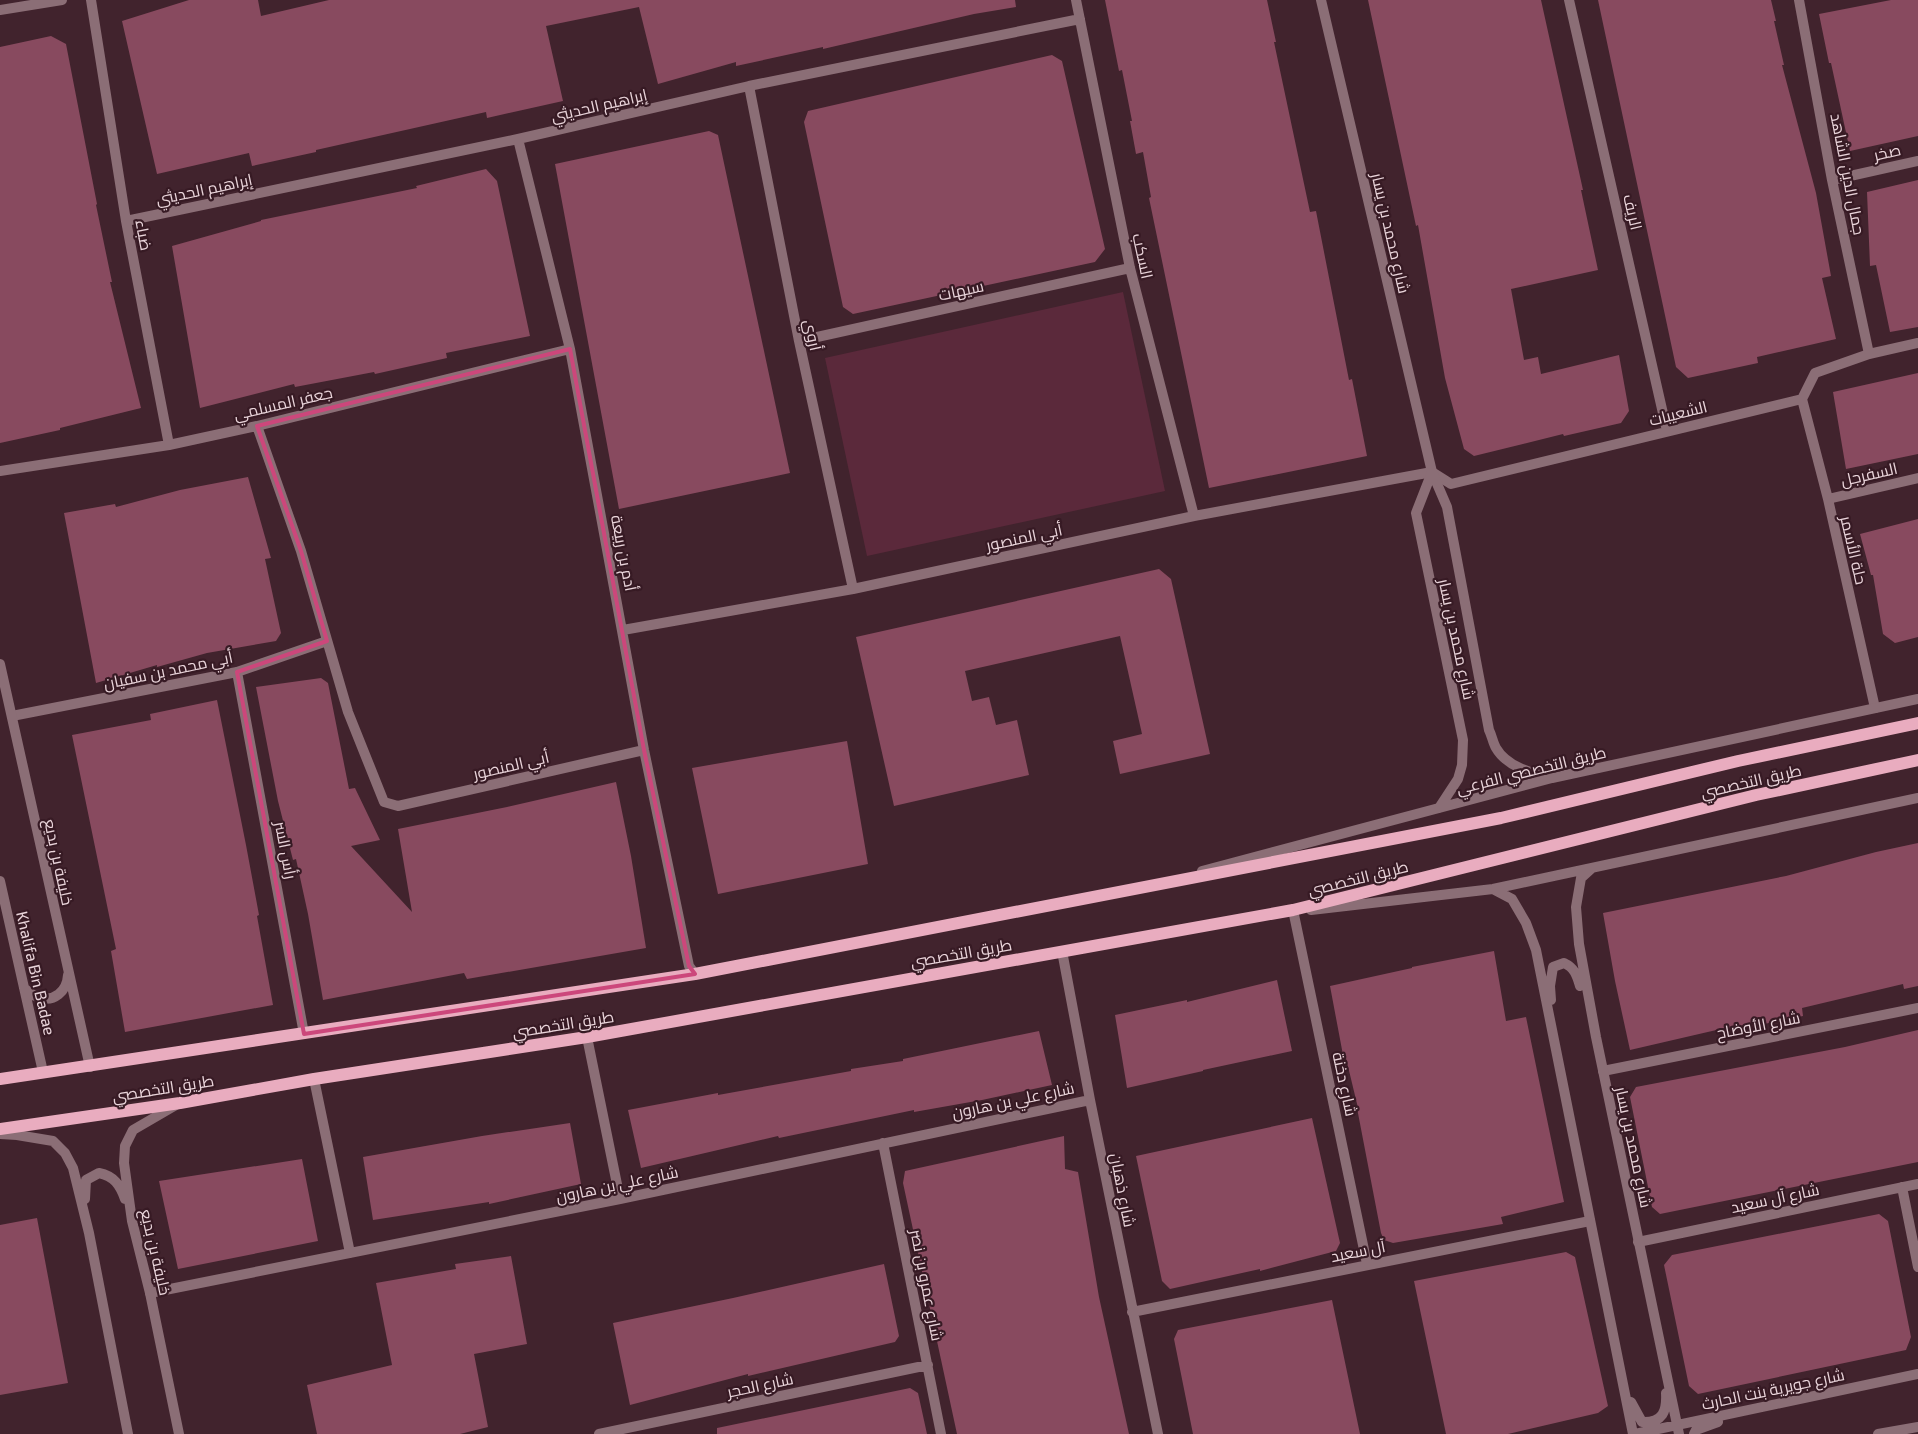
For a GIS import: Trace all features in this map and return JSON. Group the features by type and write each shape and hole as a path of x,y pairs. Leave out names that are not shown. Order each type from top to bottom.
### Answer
{"main road":[{"name":"طريق التخصصي","path":"0,1079 90,1067 694,974 1501,818 1738,761 1918,724"},
{"name":"طريق التخصصي","path":"0,1129 180,1103 314,1079 587,1037 1293,910 1756,795 1918,760"}],"street":[{"path":"0,10 62,0"},
{"name":"ضباء","path":"91,0 126,221 169,445"},
{"name":"السكب","path":"1076,0 1130,268 1194,516"},
{"name":"شارع محمد بن يسار","path":"1321,0 1432,472 1448,507 1490,730 1496,749 1508,760 1524,771 1552,778"},
{"name":"الريف","path":"1569,0 1667,431"},
{"name":"جمال الدين الشاهد","path":"1800,0 1832,180 1869,354"},
{"name":"إبراهيم الحديثي","path":"126,221 518,139 749,86 1080,19"},
{"name":"أروي","path":"749,86 799,341 853,589"},
{"name":"أدم بن ربيعة","path":"518,139 570,349 644,750 689,966 694,974"},
{"name":"صخر","path":"1832,180 1918,161"},
{"name":"سيهات","path":"799,341 1130,268"},
{"path":"1802,399 1815,373 1869,354 1918,343"},
{"name":"جعفر المسلمي","path":"0,471 169,445 257,426 570,349"},
{"name":"الشعيبات","path":"1432,472 1450,484 1802,399"},
{"name":"حلة الأسمر","path":"1802,399 1828,499 1874,708"},
{"path":"257,426 302,551 327,641"},
{"name":"شارع محمد بن يسار","path":"1432,472 1416,513 1463,740 1462,765 1458,779 1439,808"},
{"name":"أبي المنصور","path":"623,630 853,589 1194,516 1432,472"},
{"name":"السفرجل","path":"1828,499 1918,478"},
{"name":"أبي المنصور","path":"327,641 348,712 384,802 398,806 644,750"},
{"name":"أبي محمد بن سفيان","path":"12,716 237,672 327,641"},
{"name":"خليفة بن بديع","path":"0,664 90,1067"},
{"name":"رأس السر","path":"237,672 304,1034"},
{"name":"طريق التخصصي الفرعي","path":"1155,884 1235,861 1552,778 1918,699"},
{"path":"1293,910 1350,906 1493,889 1918,798"},
{"name":"شارع محمد بن يسار","path":"1592,868 1581,878 1576,906 1579,944 1596,1037 1678,1429"},
{"name":"Khalifa Bin Badae","path":"0,881 43,1072"},
{"path":"1493,889 1512,899 1526,922 1536,950 1634,1434"},
{"name":"شارع دخنة","path":"1293,910 1367,1264"},
{"name":"شارع ذهبان","path":"1062,951 1132,1312 1158,1434"},
{"path":"1556,1046 1550,986 1553,967 1564,963 1571,966 1577,975 1596,1037"},
{"path":"24,988 36,997 48,999 60,994 67,984 68,972"},
{"name":"شارع الأوضاح","path":"1603,1071 1918,1008"},
{"path":"587,1037 620,1199"},
{"path":"314,1079 350,1252"},
{"name":"شارع علي بن هارون","path":"150,1293 620,1199 1090,1100"},
{"name":"خليفة بن بديع","path":"179,1434 150,1293 132,1221 124,1163 125,1146 133,1130 180,1103"},
{"path":"0,1134 53,1141 65,1153 78,1181 89,1233"},
{"name":"شارع عمرو بن نصر","path":"883,1143 941,1434"},
{"path":"128,1434 84,1206 86,1180 99,1173 110,1175 121,1188 132,1221"},
{"name":"شارع آل سعيد","path":"1638,1242 1918,1184"},
{"path":"1902,1187 1918,1267"},
{"name":"آل سعيد","path":"1132,1312 1590,1221"},
{"name":"شارع الحجر","path":"599,1434 928,1365"},
{"path":"1622,1378 1634,1410 1642,1422 1651,1422 1659,1419 1666,1407 1665,1369"},
{"name":"شارع جويرية بنت الحارث","path":"1634,1434 1678,1429 1757,1408 1918,1374"},
{"path":"1694,1434 1696,1430 1757,1408"},
{"path":"1878,1434 1918,1427"}],"highlighted area":[{"path":"570,349 644,750 689,966 695,974 304,1034 237,672 327,641 301,551 257,426"}],"shaded area":[{"path":"1123,292 1165,491 867,556 825,358"}],"building":[{"path":"189,0 258,0 261,16 329,0 1015,0 1016,7 974,14 823,49 823,47 736,66 736,62 658,84 639,7 546,26 563,101 487,118 486,112 252,166 249,153 157,174 122,21"},
{"path":"1105,0 1267,0 1310,212 1316,211 1349,380 1352,379 1367,456 1209,488 1149,198 1151,197 1143,152 1136,154 1122,70 1119,71"},
{"path":"1368,0 1541,0 1583,190 1581,190 1598,270 1511,289 1524,360 1538,357 1541,374 1619,355 1629,411 1621,423 1564,436 1563,434 1474,456 1464,449 1445,378 1418,225 1416,226"},
{"path":"1598,0 1771,0 1784,65 1782,65 1816,193 1831,276 1822,278 1836,339 1757,357 1758,363 1688,378 1676,367"},
{"path":"1891,0 1918,0 1918,136 1850,151 1819,14"},
{"path":"51,36 66,44 112,282 110,282 141,408 60,428 60,430 0,443 0,47"},
{"path":"1052,55 1062,61 1105,249 1095,262 853,314 843,307 804,122 808,111"},
{"path":"709,131 718,135 790,473 619,509 555,164"},
{"path":"486,169 497,181 530,336 446,353 447,358 375,374 374,372 295,387 294,384 200,408 172,246 261,220 417,188 416,186"},
{"path":"1918,180 1918,327 1890,332 1876,265 1870,266 1867,192"},
{"path":"1918,373 1918,454 1846,469 1833,392"},
{"path":"248,477 271,558 265,559 281,633 276,641 207,653 96,683 64,513 115,504 116,507 180,490"},
{"path":"1918,519 1918,637 1895,643 1883,634 1873,575 1871,575 1860,534"},
{"path":"1159,569 1171,579 1210,754 1120,774 1113,741 1142,734 1120,636 965,671 972,701 989,697 996,725 1017,720 1029,775 894,806 856,637"},
{"path":"321,678 328,683 349,789 355,788 380,840 351,846 412,912 398,829 616,782 631,856 646,948 467,979 464,973 323,1000 308,914 296,859 293,860 278,801 256,687"},
{"path":"217,700 259,915 257,916 273,1005 125,1032 111,951 116,949 72,735 151,720 150,714"},
{"path":"847,741 868,864 718,894 692,768"},
{"path":"1918,843 1918,986 1904,989 1903,984 1802,1008 1803,1016 1725,1032 1725,1028 1630,1050 1603,913 1786,876"},
{"path":"1494,951 1506,1021 1526,1017 1564,1202 1501,1217 1503,1224 1393,1243 1384,1240 1381,1233 1358,1108 1345,1054 1343,1055 1330,986"},
{"path":"1277,980 1292,1051 1127,1088 1115,1015 1187,1000 1187,1002"},
{"path":"1918,1030 1918,1162 1660,1214 1652,1207 1630,1097 1636,1087 1845,1047"},
{"path":"1039,1031 1052,1085 982,1100 914,1112 914,1110 779,1138 778,1136 641,1168 628,1110 851,1071 851,1069 903,1061 903,1059"},
{"path":"1312,1118 1340,1243 1336,1251 1260,1271 1260,1269 1170,1289 1162,1281 1136,1156"},
{"path":"570,1123 581,1184 489,1204 489,1202 373,1220 363,1157"},
{"path":"1064,1136 1065,1169 1078,1172 1099,1297 1129,1434 957,1434 903,1183 905,1171"},
{"path":"302,1159 318,1241 178,1269 159,1181"},
{"path":"1879,1214 1888,1221 1911,1337 1906,1350 1698,1394 1689,1386 1664,1265 1672,1255"},
{"path":"37,1218 68,1383 0,1395 0,1225"},
{"path":"1566,1252 1575,1257 1608,1406 1598,1413 1508,1434 1446,1434 1414,1281"},
{"path":"511,1256 527,1344 474,1354 488,1427 460,1434 317,1434 307,1385 392,1365 376,1283 456,1269 455,1264"},
{"path":"884,1264 899,1336 895,1342 748,1376 748,1374 630,1405 613,1323"},
{"path":"1332,1300 1360,1434 1193,1434 1174,1339 1178,1330"},
{"path":"910,1388 918,1393 927,1434 717,1434 717,1428"}]}
